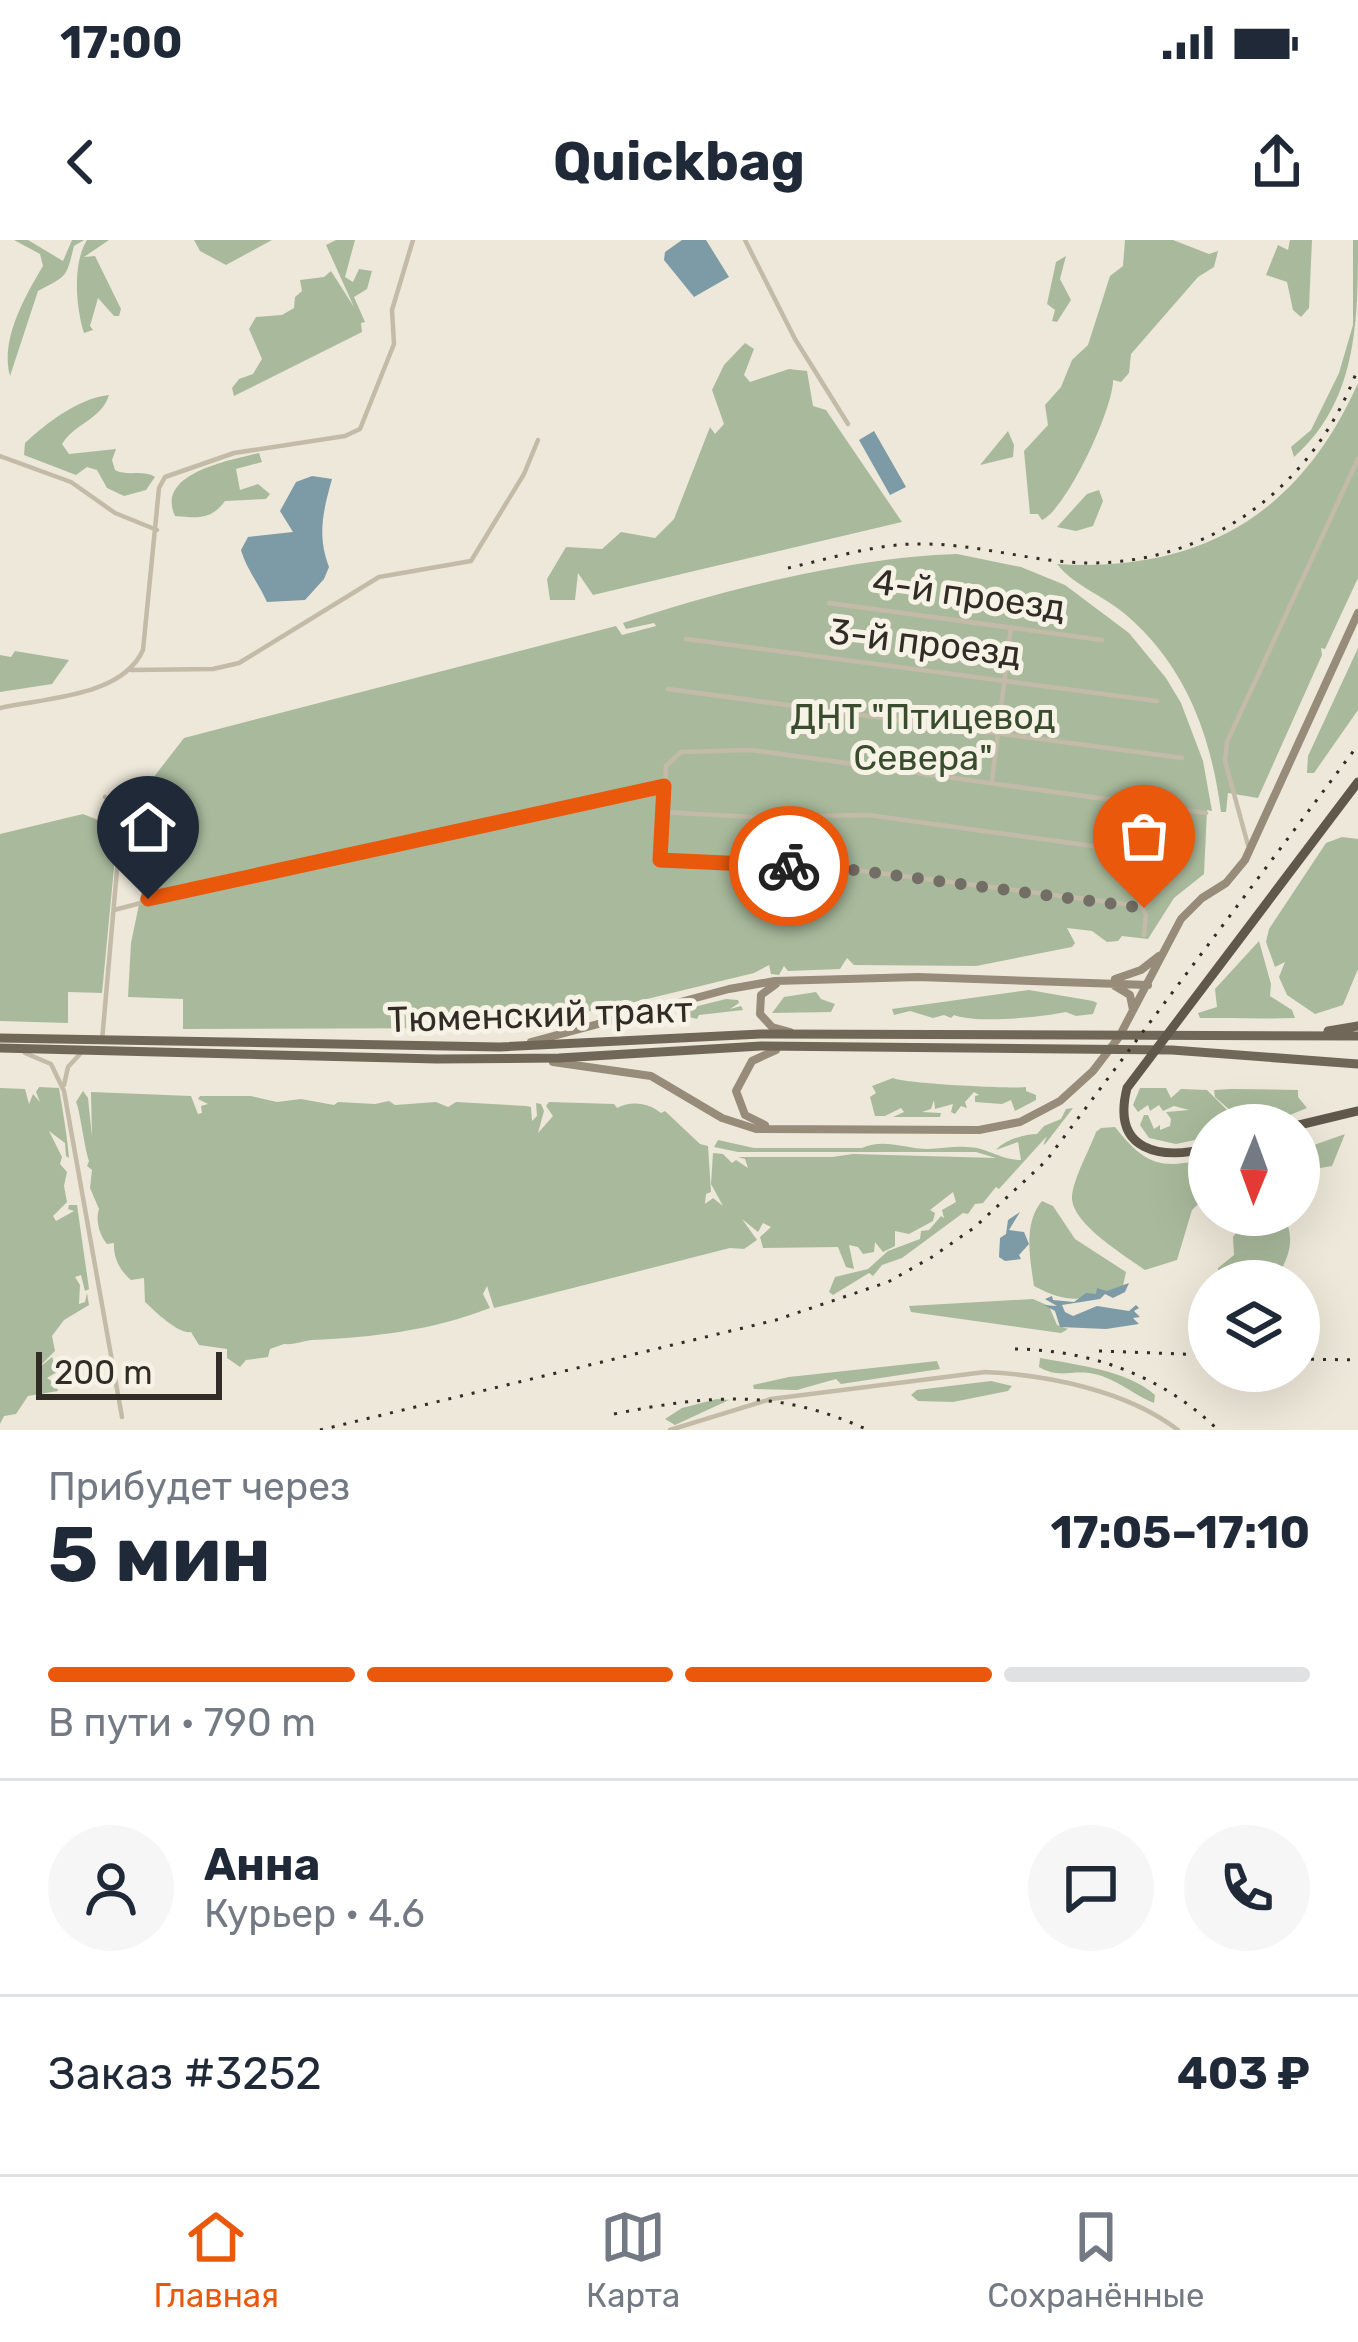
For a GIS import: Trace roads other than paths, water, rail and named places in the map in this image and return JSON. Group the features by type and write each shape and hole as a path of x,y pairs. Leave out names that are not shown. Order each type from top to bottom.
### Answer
{"highway":[{"path":"1188,1152 1167,1155 1141,1145 1126,1123 1127,1088 1358,782"},
{"path":"1320,1120 1358,1111"}],"main road":[{"path":"509,1059 638,1072 739,1126 958,1131 1020,1122 1070,1093 1093,1071 1131,1018 1186,914 1226,883 1250,850 1358,613"},
{"path":"1096,982 1131,975 1165,950"},
{"path":"500,1047 729,989 794,980 918,977 1148,985"},
{"path":"794,980 765,989 758,1008 772,1027 799,1040"},
{"path":"1096,982 1130,995 1131,1018"},
{"path":"1286,1036 1358,1026"},
{"name":"Тюменский тракт","path":"0,1038 500,1047 1082,1035 1286,1036"},
{"path":"1286,1036 1358,1036"},
{"path":"790,1130 746,1115 736,1091 742,1074 758,1056 799,1040"},
{"name":"Тюменский тракт","path":"4,1048 509,1059 799,1040 1172,1050 1358,1064"}],"street":[{"path":"131,670 143,650 159,488 170,473 234,453 345,436 360,429 394,344 392,310 413,240"},
{"path":"745,240 795,339 848,424"},
{"path":"0,708 90,688 131,670 239,664 379,577 471,561 524,474 538,440"},
{"path":"0,456 71,482 115,513 157,530"},
{"path":"1250,850 1226,761 1227,742 1358,459"},
{"name":"4-й проезд","path":"829,602 1102,640"},
{"path":"992,781 1011,627"},
{"name":"3-й проезд","path":"686,639 1157,701"},
{"path":"668,689 1182,758"},
{"path":"1144,935 1146,914 1141,906 839,868 660,860 666,766 681,752 752,750 1206,813"},
{"path":"114,910 229,880 664,786"},
{"path":"102,1041 121,824 113,803 105,797"},
{"path":"662,812 752,817 868,815 1187,860"},
{"path":"4,1048 51,1064 64,1091 122,1417"},
{"path":"64,1091 68,1067 83,1051"},
{"path":"670,1430 740,1406 797,1395 985,1372 1119,1398 1178,1430"}],"water":[{"path":"682,240 706,240 729,277 694,297 664,260 665,252"},
{"path":"874,431 906,487 890,495 859,440"},
{"path":"312,476 332,479 323,523 329,567 305,600 267,602 241,550 248,537 293,532 280,511 296,482"},
{"path":"1020,1212 1009,1230 1024,1232 1029,1244 1019,1255 1021,1259 1005,1261 999,1257 1000,1238 1006,1234 1008,1220"},
{"path":"1129,1283 1125,1292 1113,1298 1105,1294 1100,1299 1062,1305 1073,1316 1097,1306 1129,1311 1136,1305 1139,1308 1134,1311 1140,1317 1133,1318 1139,1324 1106,1329 1060,1327 1055,1311 1044,1305 1057,1306 1045,1299 1052,1296 1074,1302 1086,1293 1096,1294 1097,1288 1107,1291"}],"railway":[{"path":"788,568 906,544 1087,563 1133,560 1177,549 1254,509 1287,480 1316,447 1358,368"},
{"path":"320,1430 776,1320 888,1282 932,1257 975,1227 1046,1161 1358,745"},
{"path":"1015,1349 1071,1354 1124,1370 1174,1395 1218,1430"},
{"path":"1099,1351 1188,1354"},
{"path":"1320,1359 1358,1360"},
{"path":"614,1414 742,1399 803,1407 868,1430"}],"park label":[{"name":"ДНТ \"Птицевод Севера\"","path":"923,736"}]}
